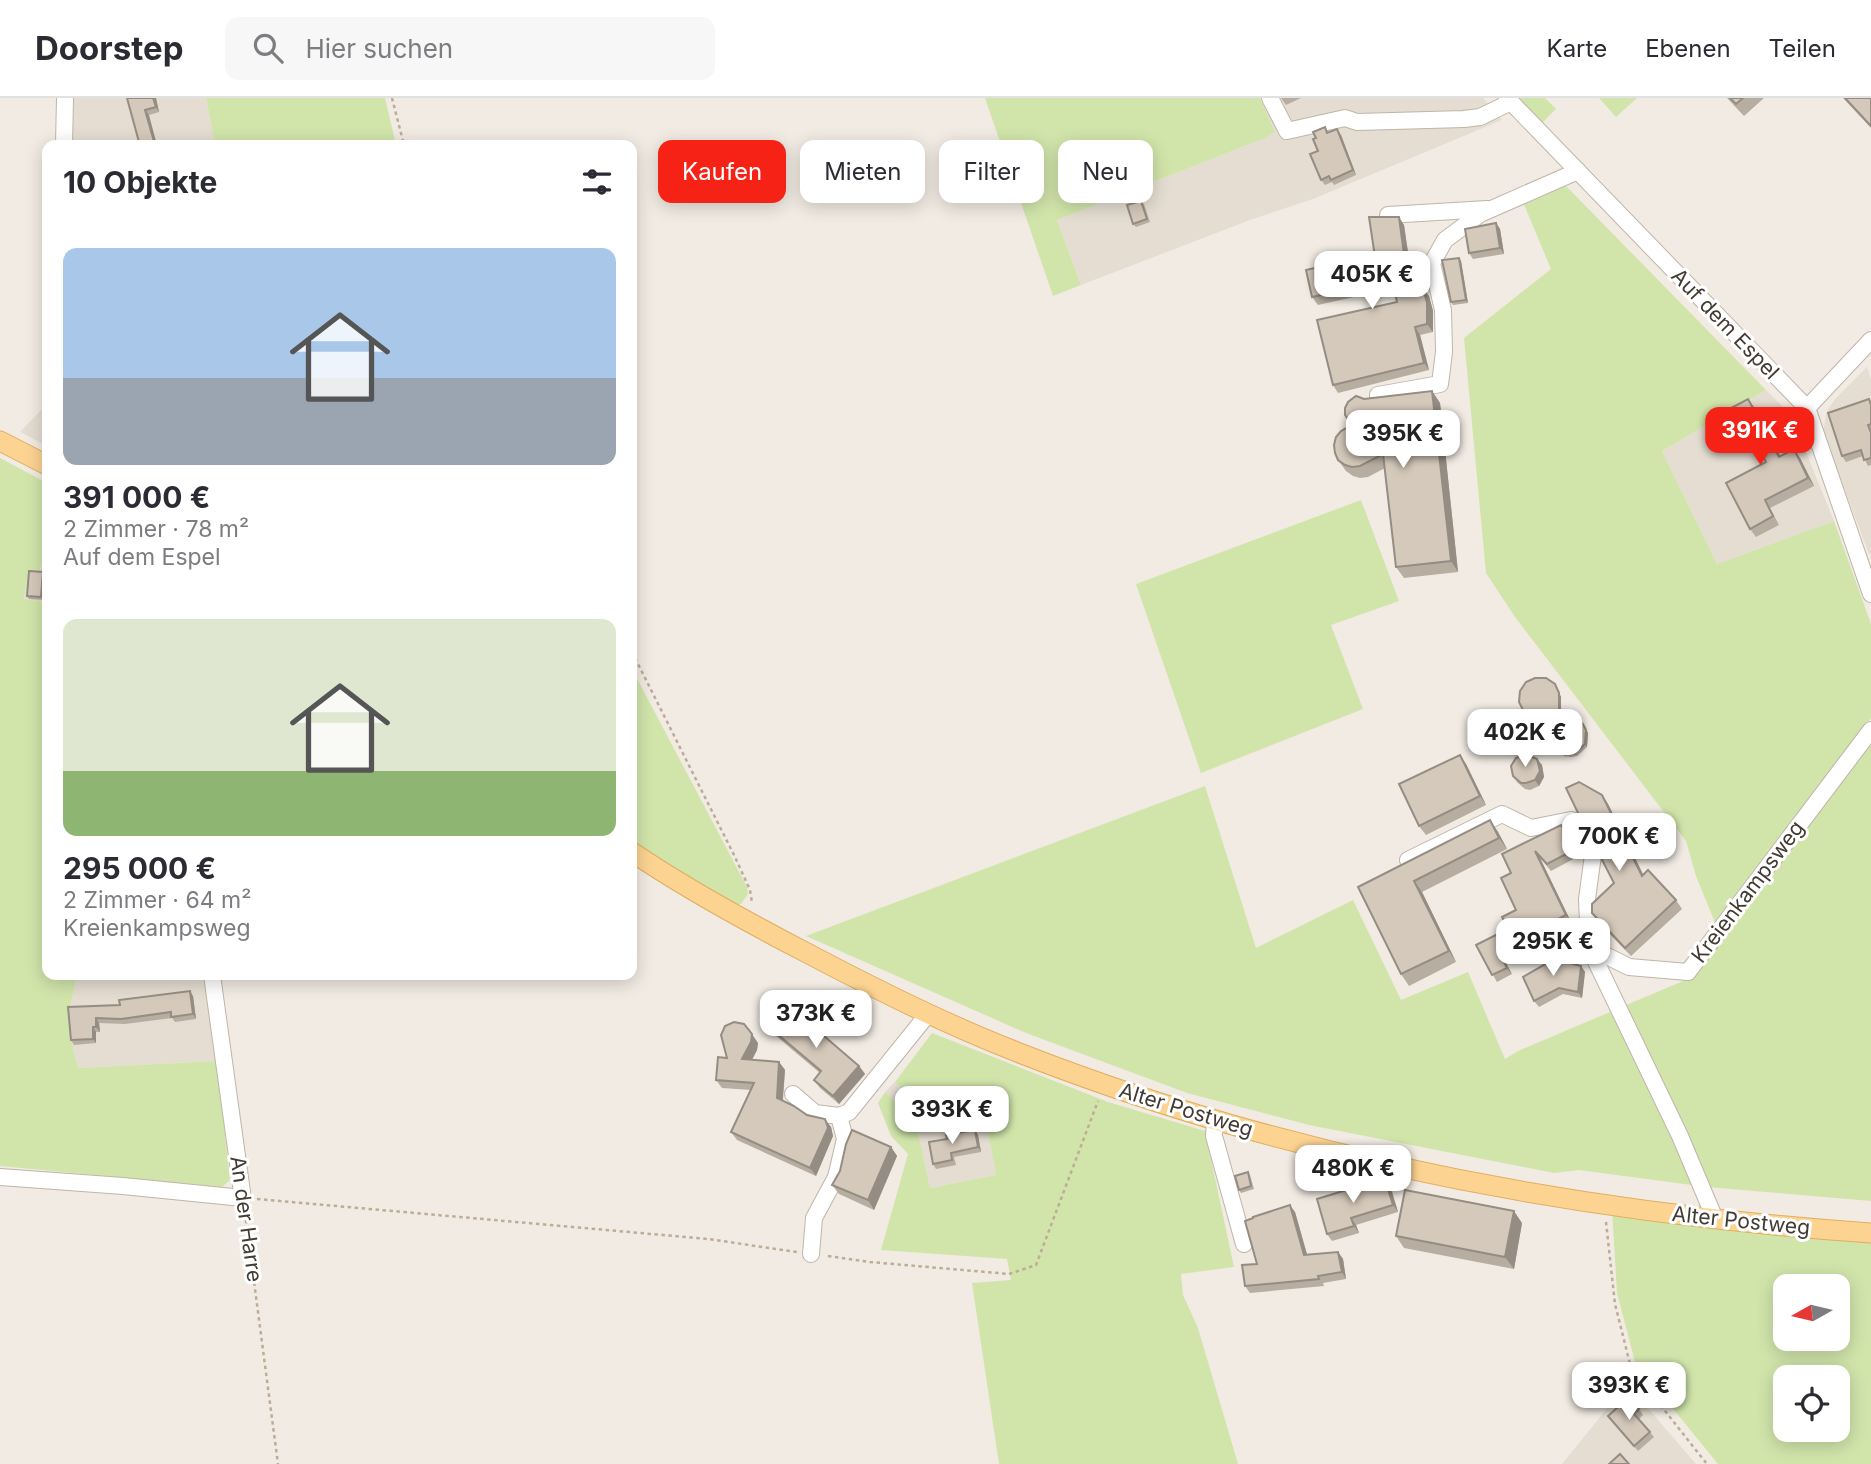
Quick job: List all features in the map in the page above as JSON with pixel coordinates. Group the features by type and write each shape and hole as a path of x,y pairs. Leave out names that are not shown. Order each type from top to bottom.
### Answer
{"main road":[{"path":"0,441 42,463"},
{"name":"Alter Postweg","path":"637,855 752,924 890,997 1015,1052 1104,1085 1215,1120 1338,1153 1500,1188 1715,1219 1871,1233"}],"street":[{"path":"64,140 65,98"},
{"path":"1270,98 1287,131 1345,118 1357,122 1464,120 1480,117 1509,100"},
{"name":"Auf dem Espel","path":"1509,100 1807,408 1871,594"},
{"path":"1378,395 1440,384 1444,352 1443,310 1432,263 1444,240 1480,215 1578,171"},
{"path":"1388,215 1493,209"},
{"path":"1807,408 1871,340"},
{"name":"Kreienkampsweg","path":"1590,947 1629,967 1688,972 1871,730"},
{"path":"1408,860 1502,814 1531,828 1571,820 1593,855 1587,899 1590,947 1680,1136 1715,1219"},
{"name":"An der Harre","path":"213,980 243,1195"},
{"path":"793,1094 815,1113 839,1116 849,1112 928,1014"},
{"path":"811,1254 814,1218 836,1177 845,1139 839,1116"},
{"path":"1215,1120 1214,1136 1244,1244"},
{"path":"0,1177 243,1195"}],"path":[{"path":"393,98 403,140"},
{"path":"637,662 750,890 752,924"},
{"path":"243,1195 708,1239 870,1262 1009,1274 1036,1265 1104,1085"},
{"name":"An der Harre","path":"243,1195 278,1464"},
{"path":"1604,1205 1615,1304 1631,1368 1707,1464"}],"shaded area":[{"path":"71,98 206,98 214,140 70,140"},
{"path":"1260,98 1483,98 1502,120 1313,199 1250,220 1081,285 1057,220 1100,203 1153,203 1153,182 1275,132"},
{"path":"1867,367 1871,379 1869,554 1823,432 1827,411 1835,399"},
{"path":"1766,390 1791,415 1834,521 1717,564 1662,451"},
{"path":"42,409 42,443 20,432"},
{"path":"42,562 42,602 24,600 28,570 40,570"},
{"path":"76,980 207,980 217,1061 78,1068 73,1048 70,1008"},
{"path":"895,1082 934,1116 947,1114 986,1121 996,1175 930,1188 915,1118 885,1092"},
{"path":"1627,1384 1696,1464 1562,1464"}],"green space":[{"path":"206,98 385,98 395,140 214,140"},
{"path":"985,98 1260,98 1275,132 1153,182 1153,140 1058,140 1058,203 1100,203 1057,220 1081,285 1053,296 1021,203 1044,203 1044,140 999,140"},
{"path":"1516,98 1545,98 1556,109 1541,124"},
{"path":"1599,98 1637,98 1616,117"},
{"path":"1565,185 1766,390 1662,451 1717,564 1834,521 1871,624 1871,718 1716,925 1696,876 1686,841 1515,617 1486,573 1464,338 1551,269 1523,202"},
{"path":"0,458 42,480 42,562 40,570 28,571 24,599 42,601 42,980 76,980 70,1008 73,1048 78,1068 217,1061 230,1180 222,1187 0,1166"},
{"path":"1361,500 1399,601 1331,625 1363,709 1201,773 1136,584"},
{"path":"637,678 747,887 748,894 741,904 729,904 637,843"},
{"path":"1871,740 1871,1201 1707,1187 1579,1170 1554,1173 1309,1125 1187,1093 1026,1033 806,936 1205,786 1256,948 1353,900 1401,1000 1468,972 1505,1059 1695,974"},
{"path":"932,1033 1108,1102 1205,1131 1234,1267 1181,1274 1183,1295 1198,1328 1238,1464 999,1464 972,1283 1011,1280 1007,1259 881,1250 908,1154 891,1136 878,1103 885,1092 915,1118 930,1188 996,1175 986,1121 950,1128 947,1114 934,1116 895,1082"},
{"path":"1612,1210 1871,1240 1871,1464 1718,1464 1635,1362 1617,1293"}],"building":[{"path":"127,98 153,98 156,107 145,110 154,140 138,140"},
{"path":"1730,98 1743,98 1736,104"},
{"path":"1845,98 1871,98 1871,126"},
{"path":"1325,127 1327,133 1337,129 1353,170 1331,180 1329,176 1321,180 1310,154 1318,151 1313,132"},
{"path":"1142,203 1147,219 1133,224 1127,205"},
{"path":"1369,217 1399,217 1409,292 1423,288 1427,303 1427,324 1415,327 1424,363 1333,385 1317,320 1397,302 1392,280 1312,297 1306,270 1375,257"},
{"path":"1496,223 1500,248 1469,253 1465,229"},
{"path":"1459,258 1466,300 1451,302 1442,260"},
{"path":"1432,391 1451,561 1396,567 1383,454 1360,466 1352,467 1338,460 1334,445 1341,431 1352,425 1345,415 1345,408 1356,396 1364,399"},
{"path":"1748,399 1779,457 1794,449 1808,478 1765,500 1773,516 1750,529 1726,483 1766,462 1746,424 1726,435 1716,416"},
{"path":"1869,399 1871,458 1864,460 1861,450 1842,456 1828,413"},
{"path":"29,571 42,572 41,597 27,596"},
{"path":"1535,678 1546,678 1555,684 1559,693 1559,717 1572,717 1583,724 1586,730 1585,744 1575,753 1562,753 1552,744 1551,725 1532,725 1533,717 1524,712 1519,702 1520,691 1526,682"},
{"path":"1525,754 1537,759 1540,771 1535,780 1521,783 1513,776 1511,766 1516,758"},
{"path":"1460,755 1480,796 1419,826 1399,784"},
{"path":"1579,782 1602,795 1642,876 1648,870 1676,900 1625,948 1592,913 1592,904 1614,883 1597,850 1596,841 1566,788"},
{"path":"1490,820 1499,838 1414,881 1449,951 1401,974 1358,887"},
{"path":"1561,825 1576,849 1547,864 1535,851 1566,915 1498,949 1507,968 1492,975 1476,945 1508,929 1502,917 1516,910 1501,878 1511,873 1502,854"},
{"path":"1554,959 1581,966 1578,992 1559,988 1534,1001 1523,977"},
{"path":"190,991 193,1014 171,1017 171,1012 121,1019 96,1018 93,1039 71,1040 68,1007 120,1005 119,1000"},
{"path":"789,1006 859,1066 833,1096 814,1080 821,1071 770,1028"},
{"path":"734,1022 744,1024 752,1034 742,1059 779,1062 777,1098 807,1115 825,1119 828,1128 810,1168 731,1132 754,1083 716,1080 718,1057 727,1058 721,1035 725,1026"},
{"path":"852,1130 891,1147 868,1200 832,1185 840,1171"},
{"path":"975,1130 978,1147 951,1153 952,1160 933,1164 929,1142 947,1139 946,1135"},
{"path":"1248,1172 1251,1186 1239,1190 1235,1176"},
{"path":"1379,1180 1382,1187 1387,1186 1393,1205 1351,1218 1354,1226 1327,1234 1317,1199"},
{"path":"1405,1190 1514,1211 1505,1257 1396,1236"},
{"path":"1290,1205 1304,1255 1338,1252 1342,1272 1318,1276 1319,1279 1245,1286 1242,1265 1257,1264 1245,1221"},
{"path":"1629,1397 1639,1409 1634,1414 1650,1432 1634,1446 1608,1416"},
{"path":"1620,1454 1629,1464 1609,1464"}]}
